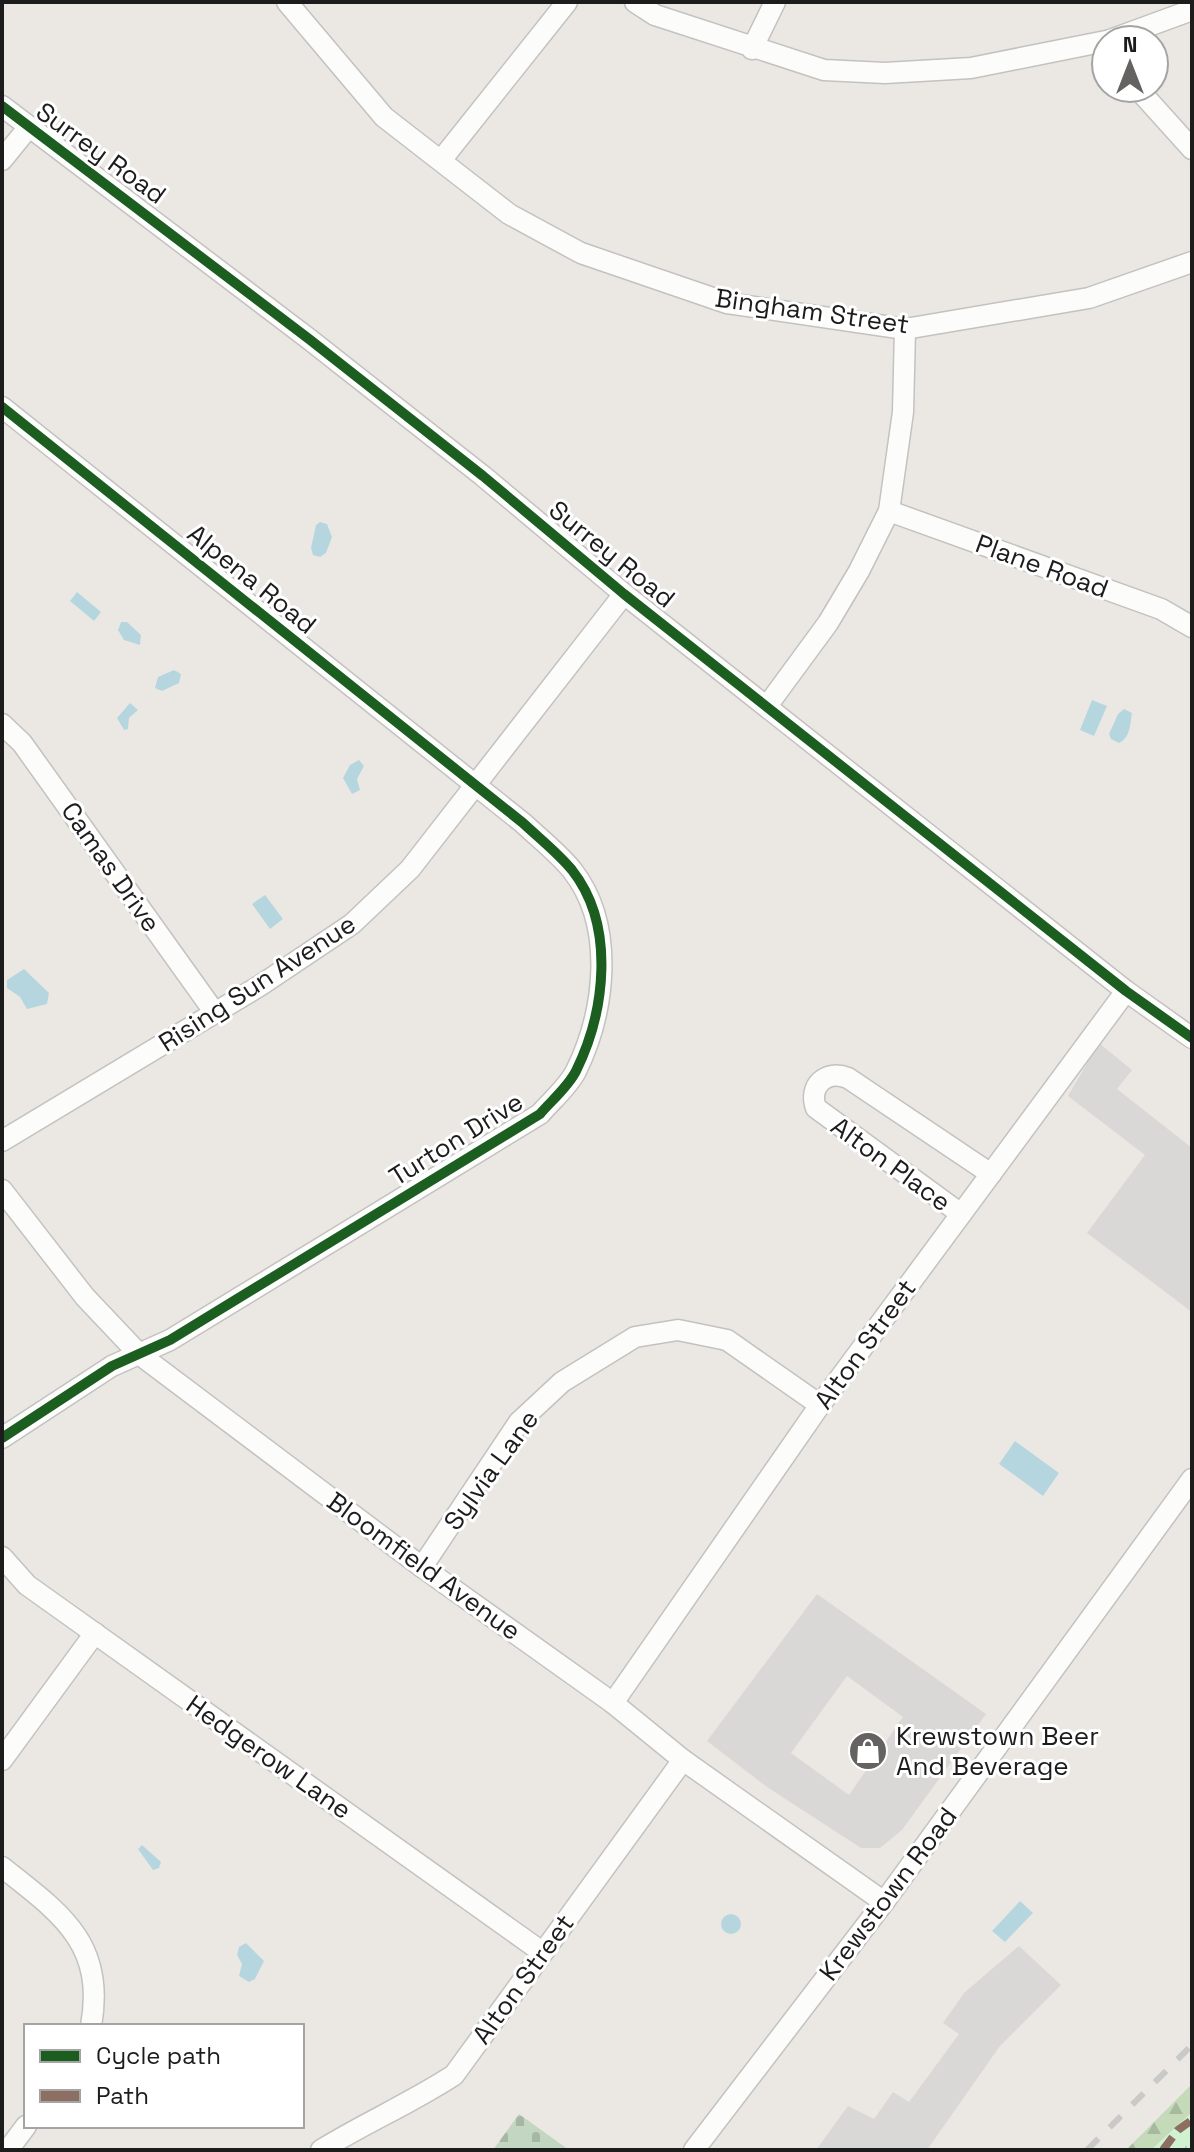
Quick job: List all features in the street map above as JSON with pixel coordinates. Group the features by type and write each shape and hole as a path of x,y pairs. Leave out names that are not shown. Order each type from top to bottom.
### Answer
{"street":[{"name":"Bingham Street","path":"287,2 384,117 509,214 581,253 727,303 905,329 1089,298 1192,262"},
{"path":"442,159 567,2"},
{"path":"635,2 655,15 824,70 885,73 971,68 1090,48"},
{"path":"752,49 775,2"},
{"path":"1157,24 1192,10"},
{"path":"1151,104 1192,149"},
{"name":"Surrey Road","path":"2,106 309,339 483,476 624,594 1126,991 1192,1038"},
{"path":"2,160 28,128"},
{"path":"767,706 828,623 889,511 903,412 905,329"},
{"name":"Alpena Road","path":"2,407 475,786"},
{"name":"Plane Road","path":"889,511 1161,609 1192,627"},
{"name":"Rising Sun Avenue","path":"2,1141 215,1013 352,924 410,869 624,594"},
{"name":"Camas Drive","path":"2,724 22,743 215,1013"},
{"name":"Turton Drive","path":"2,1438 112,1366 170,1340 540,1114 575,1074 600,997 600,950 594,916 573,871 523,823 475,786"},
{"name":"Alton Street","path":"613,1703 820,1405 1126,991"},
{"name":"Alton Place","path":"961,1214 821,1114 813,1099 822,1078 831,1075 848,1078 991,1174"},
{"name":"Bloomfield Avenue","path":"2,1190 85,1297 139,1354 422,1567 613,1703 683,1760 884,1902"},
{"name":"Sylvia Lane","path":"422,1567 519,1422 562,1382 635,1337 678,1330 727,1340 820,1405"},
{"name":"Krewstown Road","path":"694,2150 884,1902 1192,1479"},
{"name":"Hedgerow Lane","path":"2,1557 27,1585 542,1952"},
{"path":"2,1760 95,1633"},
{"name":"Alton Street","path":"321,2150 370,2121 417,2099 454,2075 683,1760"},
{"path":"2,1867 63,1915 83,1942 95,2003 91,2024"},
{"path":"8,2150 24,2128"}],"shaded area":[{"path":"1099,1043 1132,1070 1117,1089 1192,1148 1192,1312 1087,1233 1145,1155 1068,1096"},
{"path":"817,1594 986,1714 902,1830 880,1848 861,1848 767,1787 707,1741","holes":["847,1676 903,1717 849,1795 791,1753"]},
{"path":"1019,1946 1061,1985 1000,2046 927,2150 816,2150 848,2106 874,2119 893,2092 909,2102 959,2034 943,2023 964,1993"}],"green space":[{"path":"1192,2084 1192,2150 1126,2150"},
{"path":"1192,2112 1192,2150 1151,2150"},
{"path":"519,2114 569,2150 493,2150"}],"water":[{"path":"320,522 327,524 332,537 326,553 320,557 313,555 311,548 316,525"},
{"path":"77,592 101,612 94,621 70,601"},
{"path":"121,622 127,622 141,635 140,645 124,640 118,630"},
{"path":"174,670 181,674 179,683 162,691 155,688 158,677"},
{"path":"1092,700 1107,706 1094,736 1080,730"},
{"path":"130,703 138,710 129,718 128,729 124,730 117,718"},
{"path":"1124,709 1132,713 1128,734 1119,743 1109,734 1118,714"},
{"path":"359,760 364,766 357,779 360,790 352,794 343,778 350,765"},
{"path":"265,895 283,919 270,929 252,904"},
{"path":"24,969 49,993 47,1004 27,1009 20,997 7,988 7,980"},
{"path":"1015,1441 1059,1473 1043,1496 999,1464"},
{"path":"142,1845 161,1862 159,1868 153,1870 138,1849"},
{"path":"1020,1901 1033,1913 1005,1942 992,1931"},
{"path":"731,1914 738,1917 741,1924 738,1931 731,1934 724,1931 721,1924 724,1917"},
{"path":"246,1943 264,1961 255,1979 249,1982 239,1976 242,1964 237,1955 239,1947"}],"railway":[{"path":"1087,2150 1192,2045"}],"marked path":[{"path":"1163,2150 1178,2130 1192,2120"}],"cycle path":[{"path":"2,106 309,339 483,476 624,594 1126,991 1192,1038"},
{"path":"2,407 523,823 555,852 572,870 586,892 595,917 601,969 594,1023 586,1048 573,1077 540,1114 170,1340 112,1366 2,1438"}],"place":[{"name":"Krewstown Beer And Beverage","path":"868,1751"}]}
